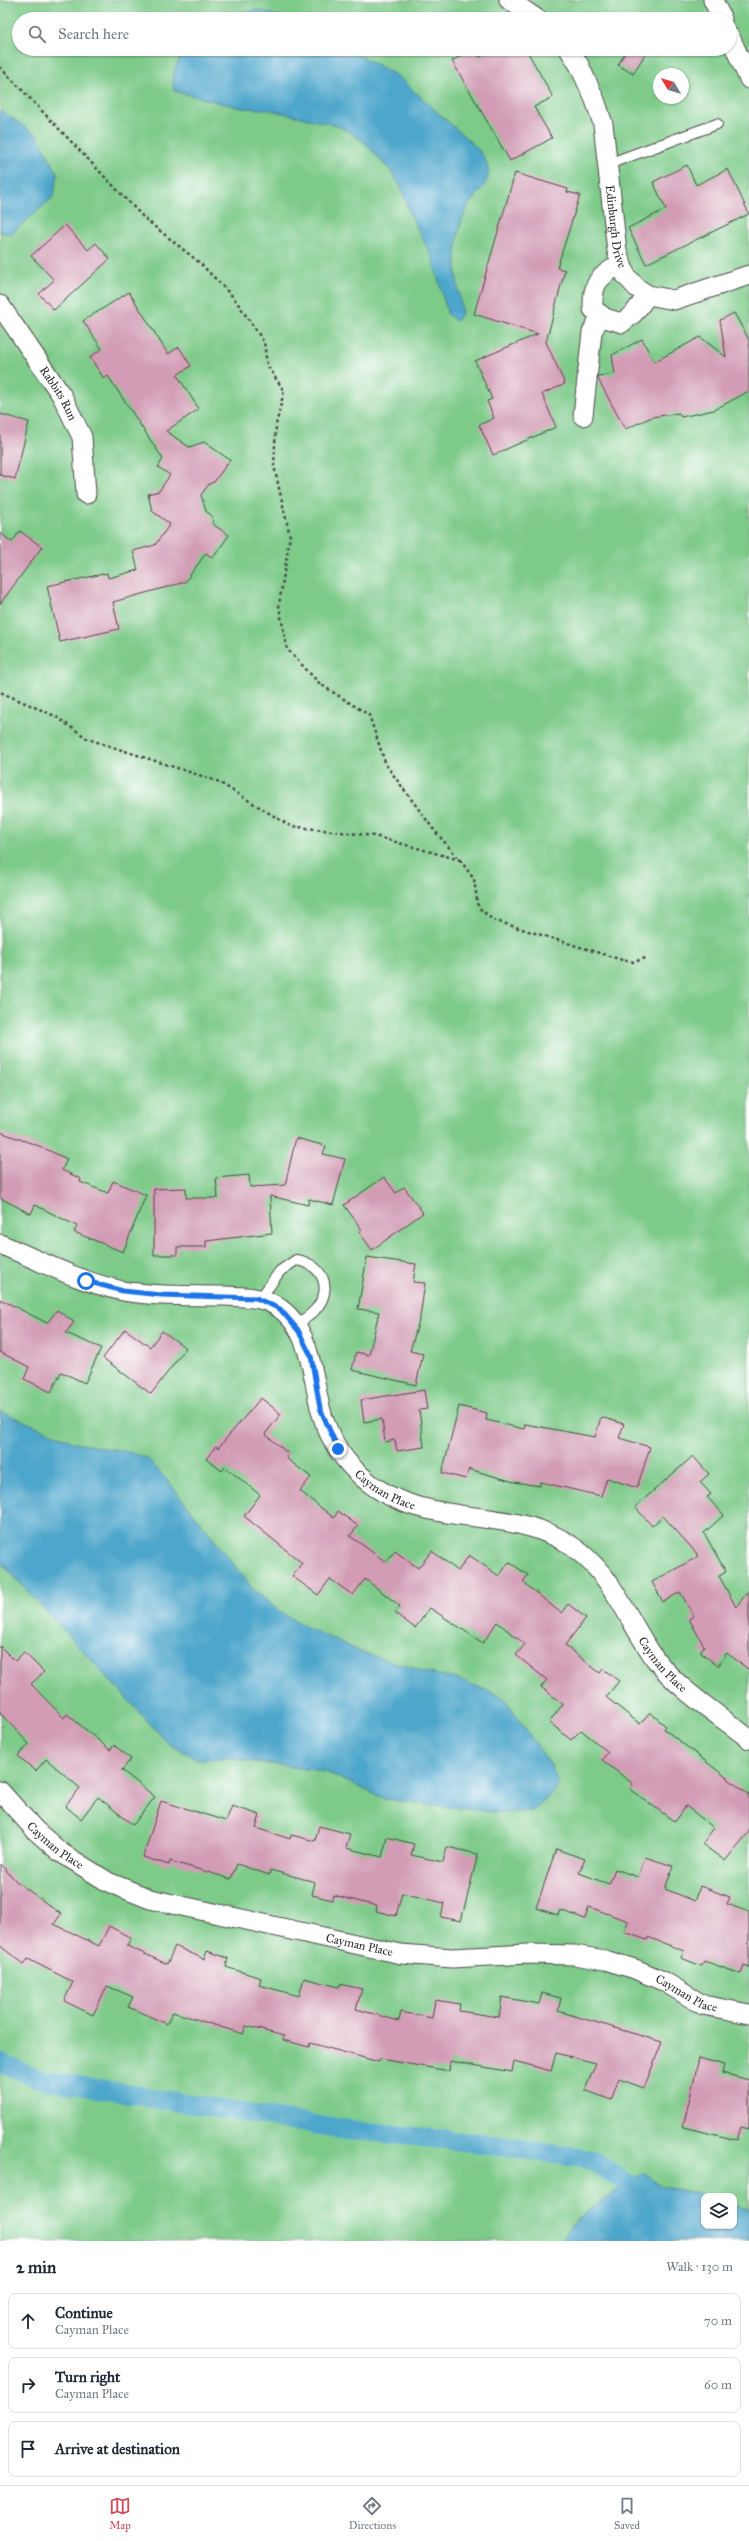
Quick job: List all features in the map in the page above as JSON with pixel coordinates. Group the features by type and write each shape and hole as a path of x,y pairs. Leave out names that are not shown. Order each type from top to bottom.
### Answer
{"street":[{"path":"509,0 527,12"},
{"path":"713,0 719,12"},
{"path":"737,53 749,79"},
{"name":"Edinburgh Drive","path":"573,56 595,100 603,124 620,264 626,276 637,288 648,295 674,300 749,275"},
{"path":"620,264 605,274 592,289 593,309 605,318 622,323 634,313 648,295"},
{"name":"Rabbits Run","path":"0,305 62,396 82,438 86,494"},
{"path":"583,416 592,332 601,315"},
{"name":"Cayman Place","path":"0,1244 86,1281 123,1291 161,1295 260,1299 280,1309 295,1326 311,1356 320,1408 328,1429 338,1449 357,1472 380,1492 408,1505 538,1530 565,1542 597,1568 616,1591 643,1640 658,1662 676,1681 749,1739"},
{"name":"Cayman Place","path":"0,1791 36,1830 60,1852 108,1882 150,1899 401,1954 452,1958 536,1954 574,1955 605,1960 635,1969 663,1982 703,2005 749,2014"}],"lane":[{"path":"608,164 717,124"},
{"path":"260,1299 280,1271 296,1260 309,1262 320,1272 326,1285 323,1299 315,1311 295,1326"}],"path":[{"path":"0,67 144,218 200,263 234,298 264,342 267,365 284,391 276,425 274,466 290,536 279,605 287,648 320,684 369,715 386,765 434,830 474,879 478,907 493,920 622,960 634,962 648,957"},
{"path":"0,692 55,716 88,739 217,781 290,826 374,836 460,860"}],"green space":[{"path":"0,0 749,0 749,2241 0,2241"}],"water":[{"path":"257,10 265,12 242,12"},
{"path":"181,56 361,56 396,75 476,147 487,165 488,177 467,208 458,234 456,247 456,273 462,313 456,321 448,315 432,257 410,214 401,187 390,170 364,142 350,132 335,125 266,109 242,108 174,91 173,79"},
{"path":"0,110 37,135 58,174 53,197 11,234 0,232"},
{"path":"0,1411 76,1443 129,1452 147,1458 168,1481 253,1589 279,1611 306,1627 361,1652 422,1671 461,1680 503,1697 550,1764 559,1784 555,1791 533,1811 501,1813 385,1799 326,1772 230,1758 198,1759 169,1744 0,1561"},
{"path":"643,2172 661,2186 701,2195 701,2229 737,2229 737,2205 749,2209 749,2241 559,2241 576,2220"}],"building":[{"path":"461,56 530,56 553,97 534,107 552,138 510,161 452,61"},
{"path":"623,56 644,56 633,74 618,65"},
{"path":"687,165 696,185 728,169 749,214 646,264 628,228 666,209 653,182"},
{"path":"515,173 568,189 567,192 580,195 557,268 565,270 546,342 565,384 542,394 556,427 493,455 479,425 494,418 487,401 492,399 475,361 538,334 474,314"},
{"path":"65,225 88,250 96,243 110,259 54,310 39,294 54,280 31,256"},
{"path":"129,292 168,354 179,347 191,366 177,375 199,409 166,431 189,447 204,442 230,460 214,482 209,484 201,495 206,511 211,515 214,525 229,535 213,558 206,553 185,582 113,602 119,629 60,642 47,586 107,573 108,578 138,570 133,551 155,545 170,524 152,511 148,494 159,491 170,475 158,467 163,459 108,376 104,379 90,357 102,349 83,321"},
{"path":"734,313 749,340 749,391 714,410 681,417 679,413 652,417 625,429 598,379 598,376 615,374 612,355 642,339 654,362 700,337 726,357 720,320"},
{"path":"0,414 29,422 15,479 0,475"},
{"path":"20,531 42,547 0,604 0,533 12,542"},
{"path":"0,1132 39,1146 67,1159 62,1170 81,1179 80,1182 108,1193 113,1181 146,1195 123,1252 74,1232 77,1226 35,1205 31,1214 0,1198"},
{"path":"296,1138 326,1146 323,1154 345,1159 333,1205 309,1199 308,1205 270,1196 272,1233 206,1241 206,1247 177,1247 177,1255 154,1255 154,1189 186,1188 186,1198 218,1198 216,1178 249,1175 250,1187 285,1185"},
{"path":"384,1177 396,1193 404,1187 423,1213 372,1250 359,1232 362,1230 344,1205"},
{"path":"367,1257 416,1264 413,1282 425,1283 420,1317 410,1351 423,1354 416,1385 352,1370 356,1352 369,1355 379,1312 358,1309"},
{"path":"0,1299 47,1323 57,1310 74,1322 66,1333 101,1348 85,1383 61,1372 51,1392 24,1379 29,1367 0,1352"},
{"path":"125,1329 150,1347 162,1331 186,1348 151,1394 103,1358"},
{"path":"424,1390 427,1409 419,1410 424,1447 397,1451 395,1440 385,1442 382,1419 364,1422 361,1400"},
{"path":"261,1398 281,1414 265,1434 289,1454 286,1458 311,1477 300,1491 334,1518 338,1511 358,1526 350,1536 386,1562 395,1551 418,1568 432,1551 458,1571 469,1555 499,1576 509,1562 528,1575 523,1582 561,1613 568,1604 586,1618 565,1645 600,1673 603,1669 619,1681 606,1697 640,1724 650,1713 666,1726 664,1729 749,1795 749,1832 725,1861 702,1844 714,1828 686,1806 675,1822 630,1789 633,1784 602,1760 608,1752 581,1730 571,1740 549,1722 563,1704 541,1687 547,1680 516,1655 525,1644 497,1622 483,1643 430,1608 415,1628 395,1613 400,1606 365,1579 353,1595 330,1579 318,1595 292,1576 302,1563 244,1516 260,1495 225,1467 222,1471 206,1459 216,1446 218,1448"},
{"path":"459,1406 487,1413 486,1420 524,1429 525,1424 595,1437 601,1417 624,1424 619,1438 650,1447 637,1488 607,1478 601,1496 540,1482 540,1486 514,1482 469,1469 466,1479 442,1473"},
{"path":"693,1456 709,1474 700,1482 711,1494 707,1497 724,1515 704,1533 726,1572 719,1576 736,1607 749,1590 749,1670 727,1653 718,1666 700,1652 704,1646 689,1619 694,1616 680,1592 663,1602 652,1582 699,1556 663,1516 652,1526 635,1507"},
{"path":"0,1646 15,1661 24,1652 44,1672 31,1684 64,1718 67,1714 110,1750 114,1745 131,1759 122,1770 155,1797 133,1825 98,1797 81,1819 65,1806 80,1788 46,1759 36,1771 18,1756 29,1744 0,1713"},
{"path":"161,1801 226,1821 232,1806 260,1815 256,1828 290,1839 291,1835 315,1841 319,1826 350,1834 346,1848 382,1857 387,1837 414,1844 411,1855 443,1862 447,1847 478,1854 461,1921 441,1917 444,1903 402,1893 396,1916 376,1911 377,1906 333,1895 332,1900 312,1895 315,1882 270,1870 269,1875 237,1864 231,1879 170,1861 169,1865 143,1857"},
{"path":"556,1849 585,1859 579,1873 609,1884 615,1869 638,1877 645,1857 673,1866 665,1889 695,1901 700,1886 730,1897 727,1904 749,1912 749,1967 744,1965 741,1974 704,1961 702,1966 681,1958 684,1951 648,1937 647,1940 624,1932 628,1921 589,1907 585,1919 560,1910 558,1915 536,1908"},
{"path":"0,1864 17,1882 61,1914 54,1924 99,1946 109,1926 131,1938 127,1946 167,1964 175,1946 204,1959 207,1951 228,1958 226,1967 261,1978 259,1985 299,1996 304,1978 339,1987 340,1984 362,1989 356,2009 399,2021 401,2012 432,2018 435,2000 460,2004 459,2011 499,2017 502,1997 539,2004 542,1993 561,1998 558,2011 662,2042 644,2088 619,2079 611,2100 585,2090 596,2063 556,2053 551,2071 514,2061 512,2072 450,2061 449,2071 380,2059 379,2062 310,2043 309,2047 283,2040 284,2036 246,2026 243,2034 173,2012 167,2024 128,2007 133,1997 107,1986 93,2015 64,2001 73,1982 28,1959 24,1964 0,1946"},
{"path":"699,2058 724,2065 722,2073 749,2080 749,2129 741,2127 737,2140 683,2127"}],"waterway":[{"path":"0,2062 39,2079 335,2128 504,2146 592,2160 648,2197"}],"route":[{"path":"86,1281 123,1291 161,1295 256,1298 268,1302 280,1309 298,1330 311,1356 320,1408 338,1449"}]}
